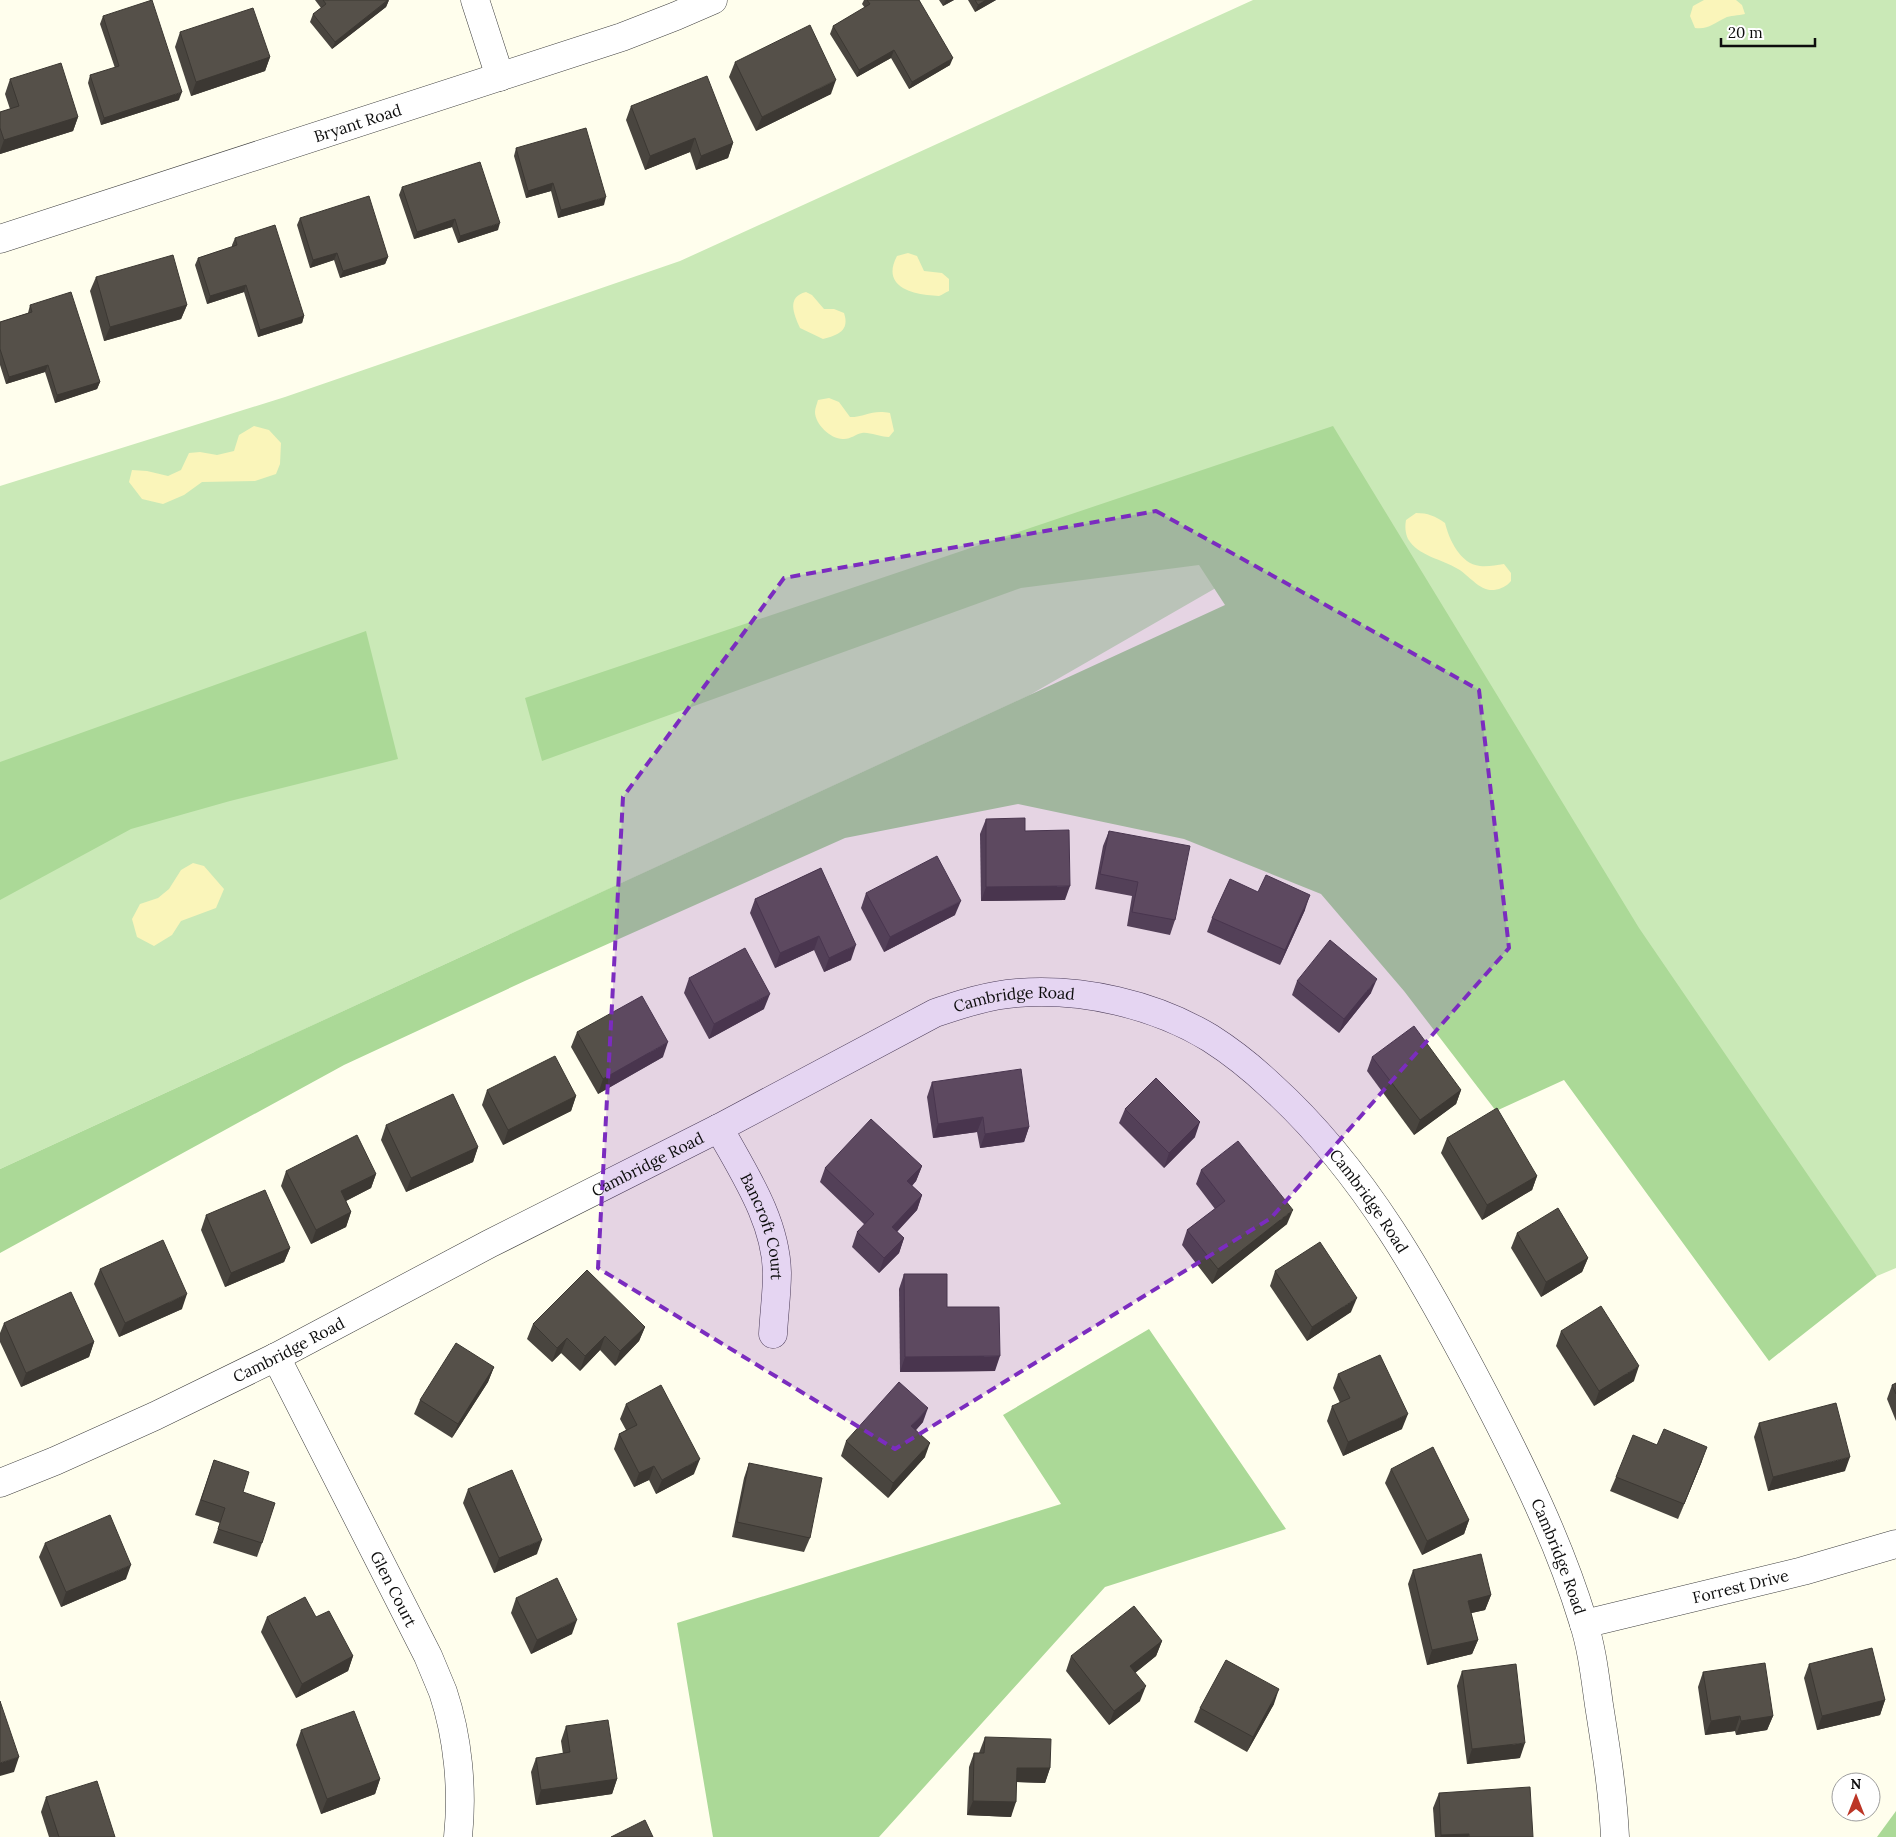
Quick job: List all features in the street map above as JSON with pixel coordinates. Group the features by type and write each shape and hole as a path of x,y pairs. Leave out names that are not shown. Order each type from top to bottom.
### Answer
{"street":[{"path":"475,0 500,77"},
{"name":"Bryant Road","path":"0,239 622,37 713,0"},
{"name":"Cambridge Road","path":"0,1483 131,1427 276,1356 489,1244 719,1128 935,1013 973,1000 1016,993 1053,992 1087,996 1151,1010 1207,1036 1241,1059 1292,1105 1322,1137 1402,1244 1439,1306 1527,1479 1550,1533 1584,1624 1608,1761 1616,1837"},
{"name":"Bancroft Court","path":"719,1128 759,1203 771,1237 777,1272 773,1334"},
{"name":"Glen Court","path":"276,1356 419,1638 443,1692 456,1750 460,1816 458,1837"},
{"name":"Forrest Drive","path":"1584,1624 1803,1571 1896,1544"}],"highlighted area":[{"path":"1156,511 1479,690 1509,948 1271,1218 895,1449 598,1268 623,797 784,578"}],"green space":[{"path":"1253,0 1896,0 1896,1268 1877,1276 1853,1242 1268,558 1028,696 0,1169 0,486 285,397 680,261"},
{"path":"1333,426 1639,928 1877,1276 1769,1361 1564,1080 1496,1111 1404,991 1321,894 1184,839 1018,804 845,838 527,980 344,1065 0,1253 0,1169 1225,605 1199,565 1021,588 542,761 525,698"},
{"path":"366,631 398,759 230,801 131,829 0,900 0,762"},
{"path":"1149,1329 1286,1529 1105,1587 879,1837 713,1837 677,1623 1061,1504 1003,1415"},
{"path":"1896,1811 1896,1837 1877,1837"}],"sand":[{"path":"1704,0 1736,0 1742,5 1745,14 1727,17 1707,27 1695,28 1690,16 1693,6"},
{"path":"908,253 917,256 924,271 942,273 949,279 949,291 939,296 919,294 898,284 894,279 893,265 897,256"},
{"path":"806,292 812,295 824,309 834,309 844,313 844,328 838,334 823,339 800,328 793,307 796,298"},
{"path":"829,398 839,402 850,417 878,412 890,413 894,431 889,437 865,433 847,439 834,437 821,426 815,412 818,400"},
{"path":"254,426 269,430 281,443 280,464 276,474 255,481 202,482 184,495 163,504 142,499 129,482 132,470 168,476 181,470 189,453 200,452 217,455 234,451 239,435"},
{"path":"1416,513 1431,515 1445,523 1456,550 1467,561 1480,566 1504,564 1511,573 1511,581 1506,586 1497,590 1489,590 1458,569 1431,557 1412,545 1406,534 1406,520"},
{"path":"193,863 204,866 224,889 216,908 181,921 172,935 154,946 137,937 132,919 140,904 158,898 169,889 181,870"}],"building":[{"path":"152,0 182,92 104,118 90,75 119,66 103,16"},
{"path":"323,0 388,0 335,42 313,14 326,4"},
{"path":"867,0 919,0 953,58 912,82 894,50 859,70 833,26 870,4"},
{"path":"975,0 986,0 978,5"},
{"path":"253,8 270,57 196,82 180,32"},
{"path":"810,25 836,80 762,117 735,62"},
{"path":"61,63 78,117 4,140 0,128 0,112 19,106 10,79"},
{"path":"707,76 733,143 701,156 695,138 650,156 631,106"},
{"path":"586,128 606,197 561,210 553,183 528,191 516,148"},
{"path":"480,162 500,223 460,236 455,219 417,232 402,187"},
{"path":"369,196 388,257 343,271 337,253 313,260 300,218"},
{"path":"275,225 304,316 260,330 246,285 210,296 198,258 237,245 235,238"},
{"path":"173,255 187,305 110,327 96,277"},
{"path":"71,292 100,382 57,395 48,365 9,377 0,349 0,322 32,312 30,305"},
{"path":"1025,818 1025,831 1069,830 1070,886 986,887 986,819"},
{"path":"1109,831 1190,846 1175,920 1132,912 1138,882 1100,874"},
{"path":"937,856 961,901 890,937 866,893"},
{"path":"821,868 856,945 829,958 819,936 780,953 755,899"},
{"path":"1266,875 1310,895 1285,950 1212,918 1230,879 1258,892"},
{"path":"1330,940 1377,979 1344,1019 1297,981"},
{"path":"745,948 770,994 714,1024 689,978"},
{"path":"642,996 668,1042 603,1079 577,1032"},
{"path":"1414,1026 1461,1090 1420,1120 1372,1057"},
{"path":"555,1056 576,1096 508,1130 487,1090"},
{"path":"1021,1069 1029,1127 985,1134 983,1117 938,1124 932,1082"},
{"path":"1156,1078 1200,1122 1169,1153 1125,1109"},
{"path":"453,1094 478,1147 411,1178 386,1125"},
{"path":"1497,1108 1537,1176 1487,1205 1447,1138"},
{"path":"871,1119 922,1166 907,1181 922,1195 892,1227 904,1238 884,1258 857,1232 874,1214 825,1168"},
{"path":"357,1135 376,1174 341,1191 351,1212 316,1230 286,1171"},
{"path":"1238,1141 1293,1210 1218,1269 1187,1230 1225,1201 1201,1170"},
{"path":"265,1190 290,1248 231,1273 206,1215"},
{"path":"1558,1208 1588,1258 1546,1282 1517,1233"},
{"path":"163,1240 187,1294 125,1323 100,1269"},
{"path":"1320,1242 1357,1298 1312,1327 1275,1271"},
{"path":"587,1270 645,1327 620,1351 605,1336 585,1356 567,1338 557,1348 533,1324"},
{"path":"904,1274 947,1274 947,1307 999,1307 1000,1356 905,1357"},
{"path":"71,1292 94,1342 26,1373 4,1323"},
{"path":"1601,1306 1639,1366 1599,1391 1561,1331"},
{"path":"456,1343 494,1367 458,1424 420,1400"},
{"path":"1380,1355 1408,1414 1348,1442 1332,1406 1350,1398 1338,1374"},
{"path":"899,1382 928,1408 911,1426 930,1443 893,1483 846,1441"},
{"path":"1896,1383 1896,1394 1892,1385"},
{"path":"661,1385 700,1459 662,1480 654,1466 639,1473 619,1434 637,1425 626,1404"},
{"path":"1836,1403 1850,1457 1773,1477 1759,1423"},
{"path":"1664,1429 1707,1447 1684,1504 1616,1477 1633,1435 1657,1445"},
{"path":"1433,1447 1469,1520 1427,1541 1391,1469"},
{"path":"214,1460 249,1472 243,1492 275,1503 262,1543 218,1529 225,1508 201,1500"},
{"path":"749,1463 822,1478 810,1538 737,1522"},
{"path":"512,1470 542,1540 499,1558 468,1489"},
{"path":"110,1515 131,1565 66,1592 45,1543"},
{"path":"1481,1554 1491,1595 1468,1601 1478,1640 1432,1650 1413,1570"},
{"path":"557,1578 577,1620 537,1640 516,1598"},
{"path":"305,1597 316,1617 329,1611 353,1656 302,1684 267,1617"},
{"path":"1134,1606 1162,1641 1130,1666 1146,1686 1114,1711 1071,1656"},
{"path":"1872,1648 1885,1700 1822,1716 1809,1664"},
{"path":"1226,1660 1279,1689 1253,1737 1200,1708"},
{"path":"1765,1663 1773,1716 1741,1721 1740,1716 1711,1721 1703,1672"},
{"path":"1516,1664 1525,1743 1472,1749 1462,1671"},
{"path":"0,1701 19,1757 0,1763"},
{"path":"354,1711 380,1779 327,1799 301,1730"},
{"path":"608,1720 617,1779 541,1790 536,1758 570,1752 566,1726"},
{"path":"985,1737 1051,1739 1050,1768 1017,1768 1016,1802 973,1801 974,1753 984,1753"},
{"path":"97,1781 115,1837 59,1837 46,1797"},
{"path":"1530,1787 1533,1837 1469,1837 1469,1834 1441,1835 1439,1793"},
{"path":"645,1820 653,1837 611,1837"}]}
